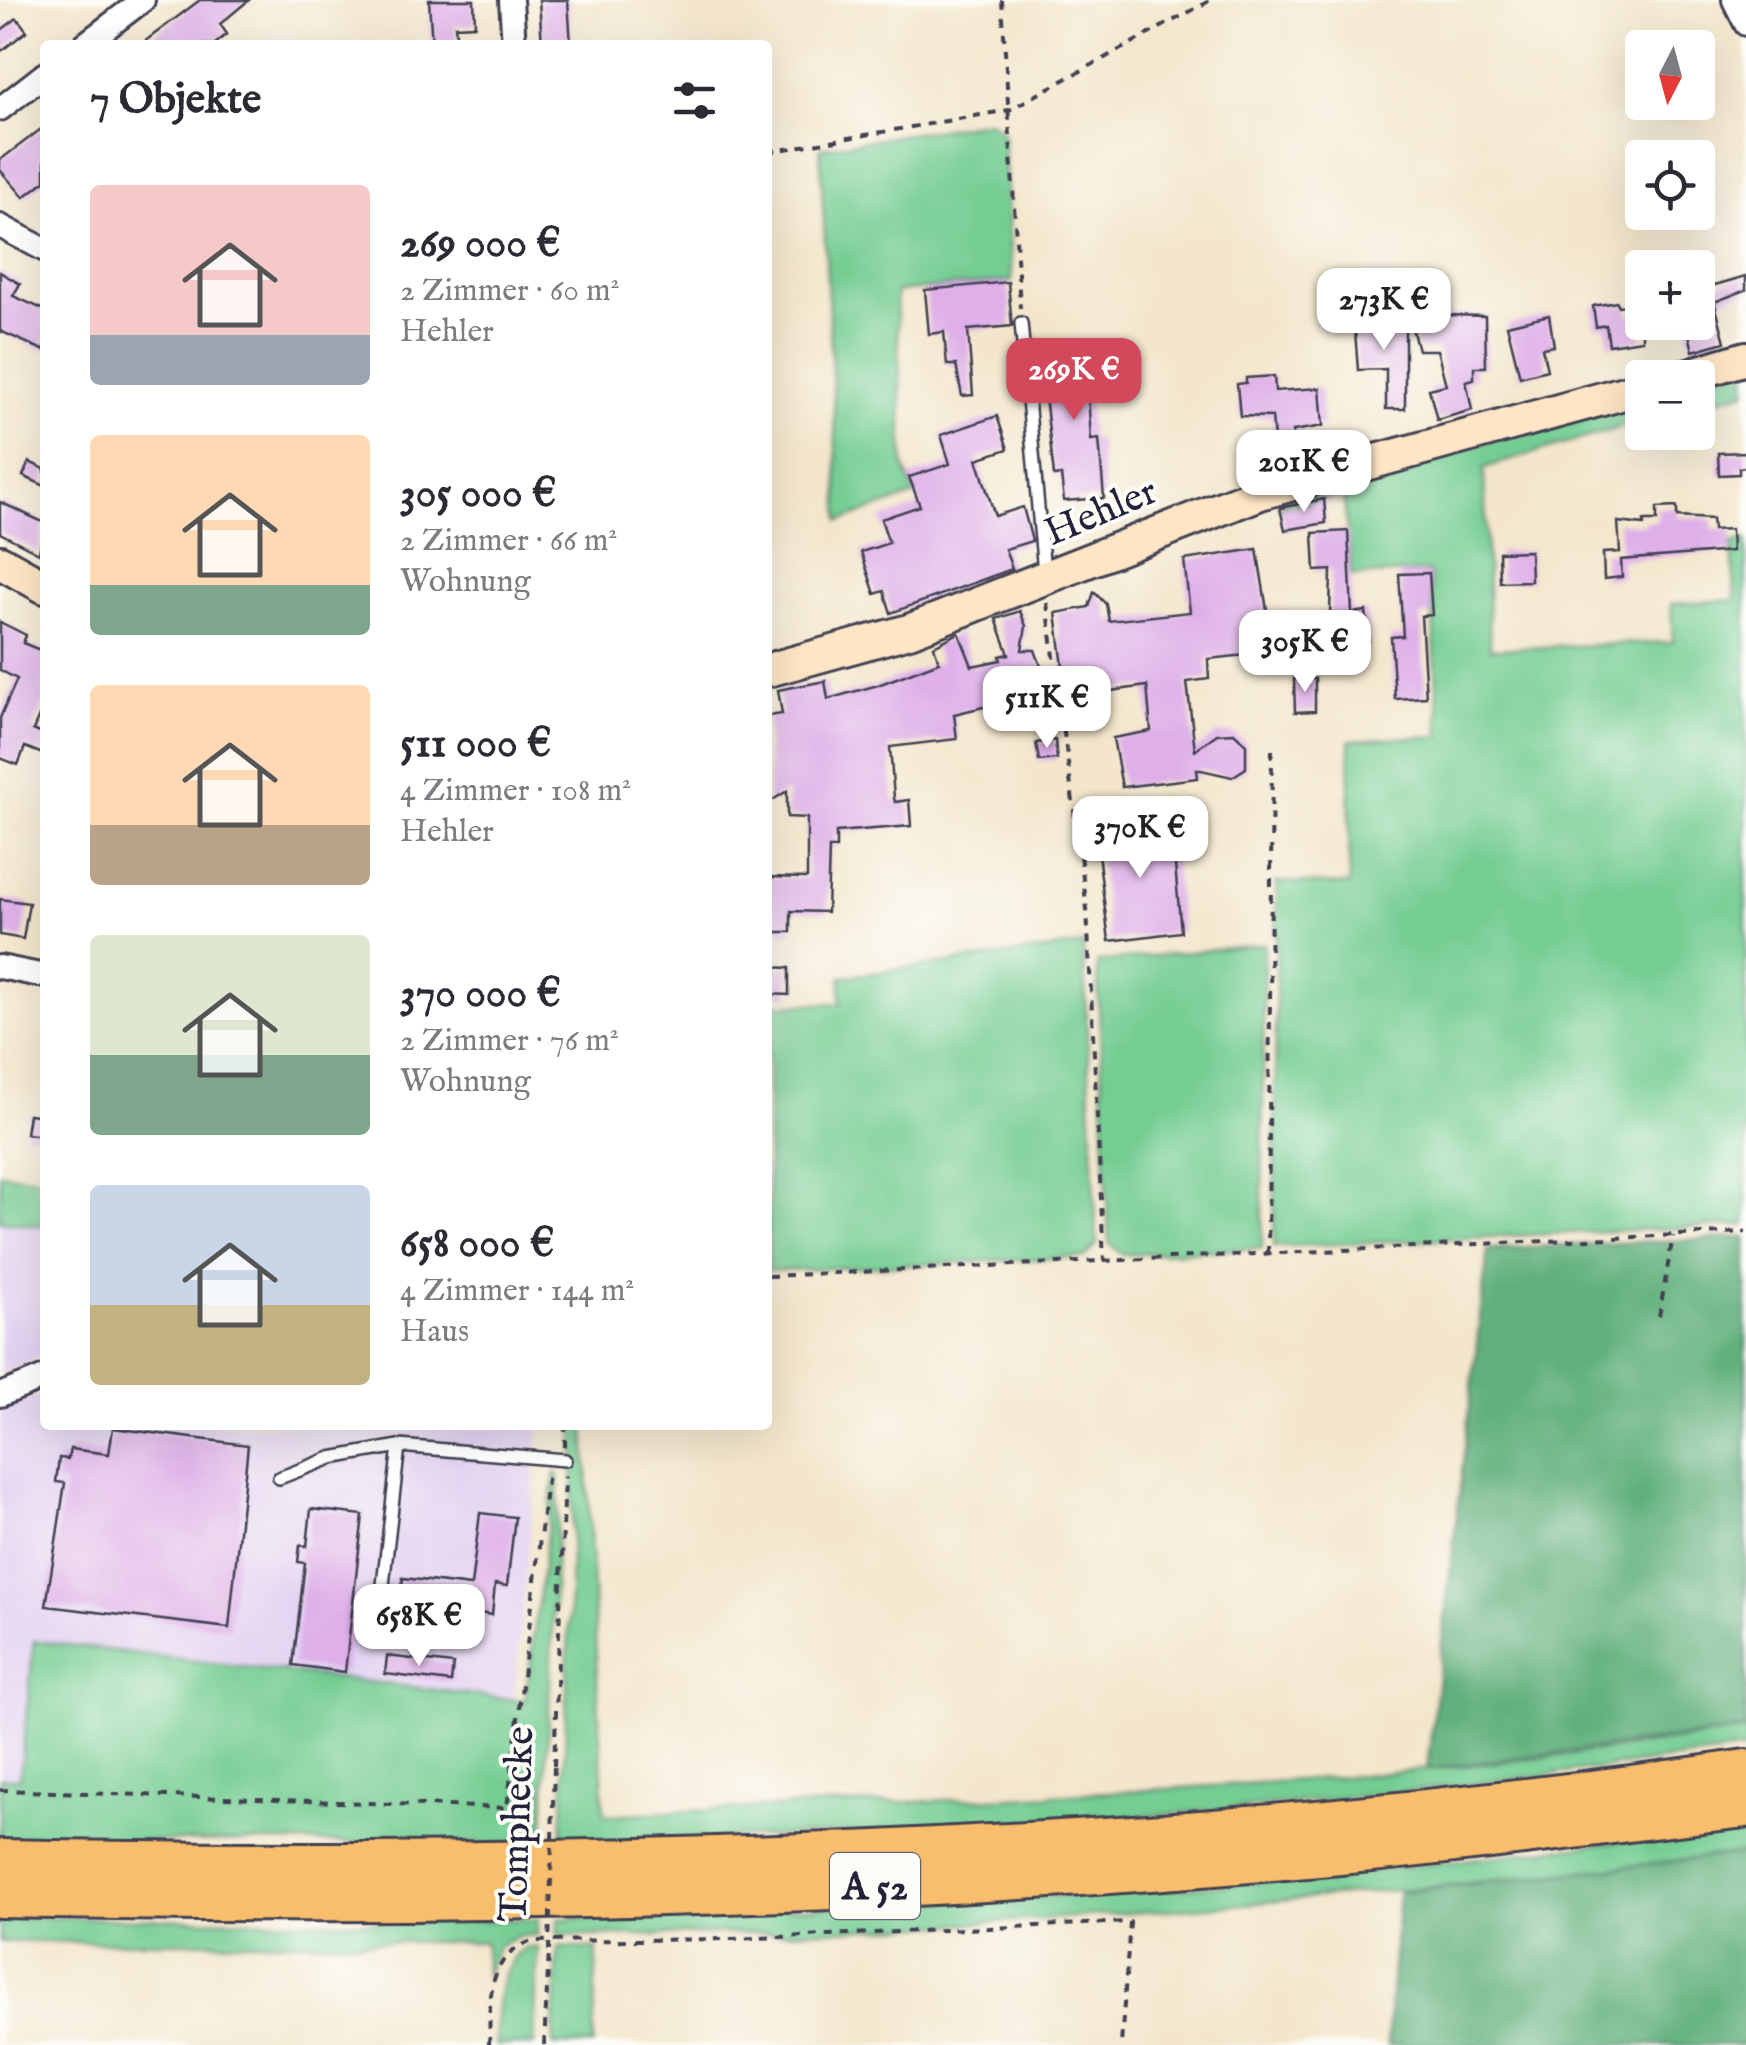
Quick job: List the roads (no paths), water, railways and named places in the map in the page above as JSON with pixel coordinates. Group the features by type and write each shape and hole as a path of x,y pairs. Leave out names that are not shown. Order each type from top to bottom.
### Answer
{"highway":[{"name":"A 52","path":"0,1861 469,1864 909,1849 1306,1820 1746,1772"},
{"name":"A 52","path":"0,1896 449,1901 918,1884 1371,1850 1746,1806"}],"main road":[{"path":"1715,367 1746,358"},
{"name":"Hehler","path":"772,669 909,631 1260,493 1625,393"},
{"path":"0,562 40,584"}],"street":[{"path":"90,40 142,0"},
{"path":"511,0 514,40"},
{"path":"1734,0 1746,24"},
{"path":"0,109 40,78"},
{"path":"0,226 40,247"},
{"path":"0,967 40,975"},
{"path":"0,1395 40,1379"}],"lane":[{"path":"1021,322 1025,396 1046,563 1042,581"},
{"path":"280,1478 331,1458 399,1446 561,1458"},
{"path":"399,1446 377,1637 431,1644"}]}
